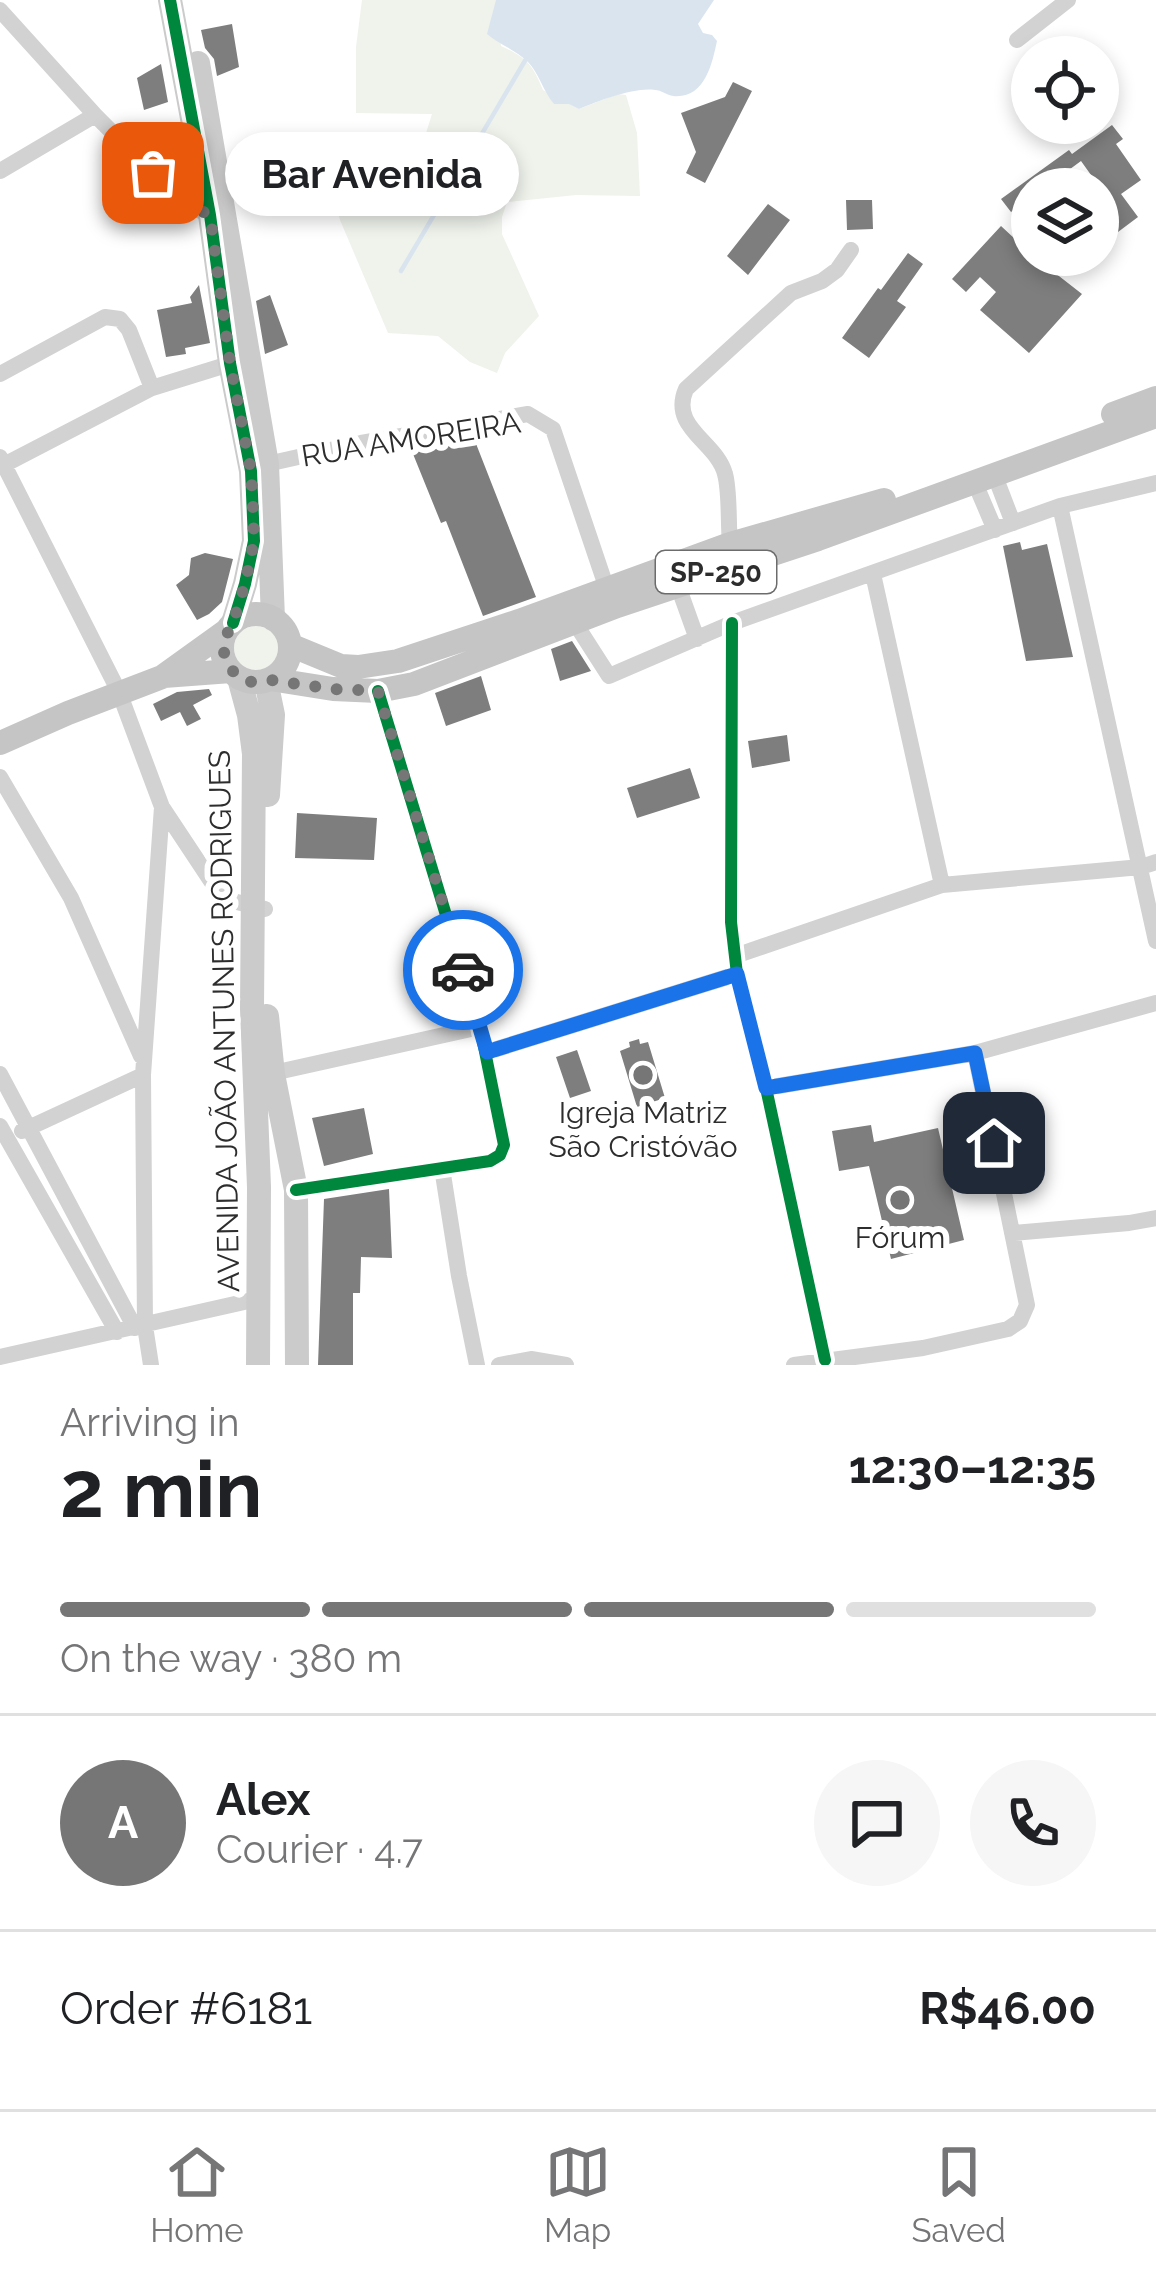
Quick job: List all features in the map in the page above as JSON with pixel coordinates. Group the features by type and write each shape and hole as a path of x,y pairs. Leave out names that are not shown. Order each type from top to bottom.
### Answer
{"main road":[{"name":"SP-250","path":"290,645 341,666 386,664 730,544 881,501 1156,398"},
{"name":"SP-250","path":"162,676 235,675 252,682 378,691 414,683 1156,416"},
{"name":"SP-250","path":"0,743 162,676 252,614 273,619"},
{"path":"268,680 286,665 290,645 273,619"},
{"path":"230,627 222,652 235,675"}],"street":[{"path":"170,0 218,217"},
{"path":"186,0 273,619"},
{"path":"1022,36 1068,0"},
{"path":"0,10 182,202 218,217"},
{"path":"0,171 95,115"},
{"path":"730,544 725,471 682,412 686,389 791,293 831,275 851,250"},
{"path":"0,374 105,317 119,319 129,330 152,388"},
{"path":"239,361 152,388 1,463 119,692 162,807 215,887 233,901 258,908"},
{"path":"230,627 245,584 267,464 239,361"},
{"name":"RUA AMOREIRA","path":"267,464 528,414 553,429 607,589"},
{"path":"985,479 1004,527"},
{"path":"575,622 609,676 732,623 1060,506 1156,483"},
{"path":"1060,506 1148,865 1156,941"},
{"path":"873,574 942,886"},
{"path":"678,586 697,639"},
{"path":"732,623 730,922 825,1360"},
{"name":"AVENIDA JOÃO ANTUNES RODRIGUES","path":"235,675 249,715 254,754 264,1075 258,1365"},
{"name":"AVENIDA JOÃO ANTUNES RODRIGUES","path":"258,908 274,715 268,680"},
{"path":"296,1190 490,1161 504,1145 487,1052 378,691"},
{"path":"0,777 71,898 144,1069"},
{"path":"132,1329 162,807"},
{"path":"487,1052 736,965 942,886 1148,865"},
{"path":"766,1088 975,1053 1156,1003"},
{"path":"264,1075 480,1027"},
{"path":"794,1365 922,1348 1008,1329 1020,1321 1028,1305 975,1053"},
{"path":"132,1329 2,1136 28,1128 144,1069"},
{"path":"0,1074 151,1365"},
{"name":"AVENIDA JOÃO ANTUNES RODRIGUES","path":"264,1075 296,1190 297,1365"},
{"path":"442,1168 477,1365"},
{"path":"1012,1233 1156,1218"},
{"path":"0,1358 257,1299"},
{"path":"499,1365 531,1359 561,1364"}],"shaded area":[{"path":"362,0 496,0 501,46 528,63 543,90 579,109 626,95 637,133 640,196 576,195 507,202 502,234 539,316 505,353 497,373 470,362 438,336 388,333 340,220 332,190 362,165 421,149 432,114 356,113"},
{"path":"496,0 714,0 698,24 717,41 713,60 700,86 684,95 637,91 579,109 554,104 528,62 487,34"},
{"path":"256,626 271,633 278,648 271,663 256,670 241,663 234,648 241,633"}],"building":[{"path":"232,24 239,67 217,76 201,30"},
{"path":"161,64 168,102 144,110 137,78"},
{"path":"733,82 752,91 705,183 686,173 696,152 681,113 725,97"},
{"path":"1086,144 1116,144 1141,180 1121,194 1138,217 1119,231 1119,168 1086,168 1081,161 1072,168 1044,168 1069,150 1072,154"},
{"path":"1011,192 1011,212 1001,199"},
{"path":"846,200 872,200 873,229 847,230"},
{"path":"768,204 790,220 748,275 727,256"},
{"path":"1001,226 1011,235 1011,276 1059,276 1082,294 1029,353 980,310 996,292 980,277 966,292 952,279"},
{"path":"908,253 923,264 897,301 906,307 869,358 842,338"},
{"path":"199,285 210,343 166,357 157,310 192,303 190,297"},
{"path":"270,295 288,345 265,354 256,301"},
{"path":"473,436 536,597 483,616 446,521 441,523 411,449"},
{"path":"1020,542 1022,550 1047,544 1073,657 1026,661 1003,546"},
{"path":"205,553 233,559 222,602 197,620 176,585 189,575 191,558"},
{"path":"572,641 591,671 560,681 551,649"},
{"path":"481,676 491,710 446,726 435,693"},
{"path":"209,689 212,695 193,705 201,719 187,726 180,712 161,721 153,704 177,692"},
{"path":"787,735 790,761 752,768 748,741"},
{"path":"690,768 700,798 637,818 627,788"},
{"path":"297,813 377,818 374,860 295,858"},
{"name":"Igreja Matriz São Cristóvão","path":"639,1039 640,1044 648,1042 665,1098 637,1107 620,1051"},
{"path":"577,1050 591,1091 570,1098 556,1057"},
{"path":"364,1108 373,1154 324,1166 312,1118"},
{"path":"871,1125 874,1142 938,1128 964,1240 891,1259 869,1166 839,1171 832,1131"},
{"path":"389,1189 392,1258 361,1257 360,1293 353,1293 353,1365 318,1365 324,1199"}],"waterway":[{"path":"401,271 526,59"}],"cycle path":[{"path":"170,0 251,471 254,541 233,623"},
{"path":"732,623 731,922 737,974 825,1360"},
{"path":"296,1190 490,1161 504,1145 480,1027 378,691"}],"way so far":[{"path":"153,173 182,202 210,215 230,363 251,471 254,541 233,623 223,641 225,662 239,678 252,682 378,691 463,970"}],"place":[{"name":"Bar Avenida","path":"153,173"},
{"name":"Igreja Matriz São Cristóvão","path":"643,1075"},
{"name":"Fórum","path":"900,1200"}],"route":[{"path":"463,970 487,1052 737,974 766,1088 975,1053 994,1143"}]}
